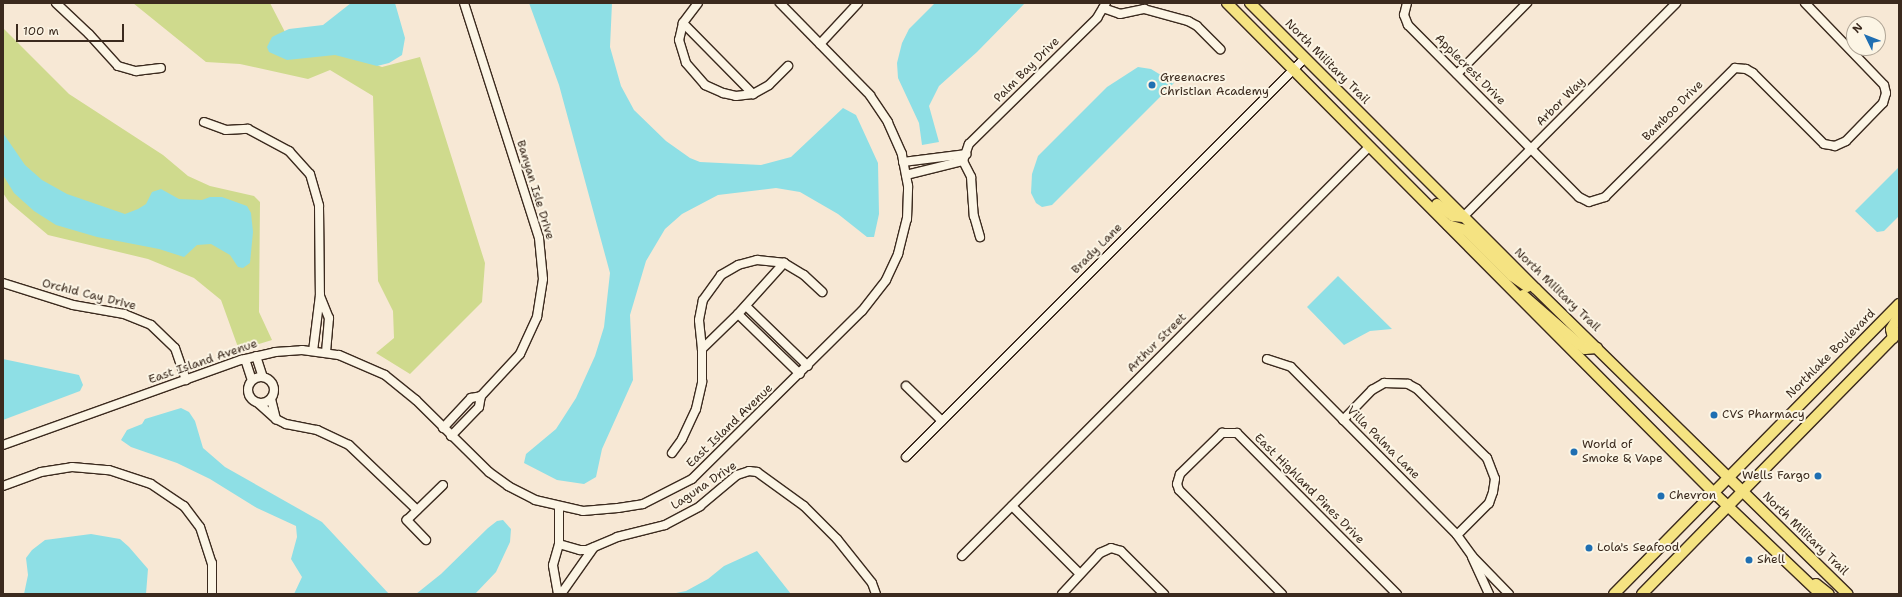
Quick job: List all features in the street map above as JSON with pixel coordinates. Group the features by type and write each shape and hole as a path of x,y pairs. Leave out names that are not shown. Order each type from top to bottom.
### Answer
{"main road":[{"path":"1227,3 1727,506 1820,594"},
{"name":"North Military Trail","path":"1250,3 1463,217 1847,594"},
{"path":"1390,166 1402,170 1446,213 1463,217"},
{"path":"1448,225 1466,230 1521,284 1536,289"},
{"path":"1511,288 1535,302 1585,349 1597,348"},
{"name":"Northlake Boulevard","path":"1614,594 1712,491 1728,477 1899,304"},
{"path":"1642,594 1896,335 1891,330 1899,315"},
{"path":"1797,572 1830,594"}],"street":[{"path":"56,3 89,34 118,66 136,71 161,68"},
{"name":"Banyan Isle Drive","path":"451,436 479,407 481,396 520,354 530,336 537,317 543,279 539,238 464,3"},
{"name":"East Island Avenue","path":"3,445 245,359 275,352 313,351 339,354 385,375 416,400 451,436 508,486 535,500 583,511 618,508 643,504 692,480 715,459 862,311 886,280 898,254 907,219 908,186 906,175 903,162 888,122 870,95 780,3"},
{"path":"820,44 858,3"},
{"name":"Applecrest Drive","path":"1407,3 1404,15 1408,25 1531,149"},
{"path":"1457,74 1527,3"},
{"name":"Arbor Way","path":"1463,217 1676,3"},
{"name":"Bamboo Drive","path":"1531,149 1579,197 1589,202 1600,200 1730,71 1741,68 1753,73 1824,144 1835,146 1846,141 1883,104 1886,93 1881,80 1805,3"},
{"path":"700,4 683,24 679,40 680,50 686,63 698,79 723,93 753,94 769,85 788,66"},
{"path":"1105,6 1120,14 1144,9 1188,21 1197,26 1220,50"},
{"name":"Palm Bay Drive","path":"965,158 969,144 1105,6"},
{"path":"683,24 753,94"},
{"name":"Brady Lane","path":"906,457 1305,58"},
{"path":"204,122 226,130 248,129 289,151 310,174 319,206 320,295 313,351"},
{"name":"Arthur Street","path":"962,556 1370,146"},
{"path":"903,162 965,158"},
{"path":"906,175 965,158"},
{"path":"965,158 971,177 974,216 980,237"},
{"path":"672,453 691,423 698,403 702,382 702,349 699,330 700,310 713,283 729,269 747,262 767,260 784,263 804,275 822,292"},
{"path":"702,349 746,306 784,263"},
{"name":"Orchid Cay Drive","path":"3,283 73,305 124,314 151,325 175,348 186,380"},
{"path":"320,295 329,318 326,353"},
{"path":"746,306 808,366"},
{"path":"738,314 800,374"},
{"path":"256,356 263,377 274,386 271,399 276,419"},
{"path":"245,359 252,380 248,394 276,419 286,424 322,432 348,445 417,510"},
{"name":"Villa Palma Lane","path":"1267,359 1291,367 1457,535 1472,556 1509,594"},
{"path":"252,380 263,377"},
{"path":"1343,420 1372,390 1384,383 1408,384 1417,389 1487,458 1495,479 1493,492 1488,503 1457,535"},
{"path":"906,386 942,421"},
{"name":"Banyan Isle Drive","path":"443,428 471,398 481,396"},
{"path":"258,403 271,399"},
{"name":"East Highland Pines Drive","path":"1282,594 1179,490 1177,484 1180,474 1222,433 1237,433 1397,594"},
{"path":"3,486 41,472 72,467 109,470 151,484 184,506 200,527 212,563 212,594"},
{"name":"Laguna Drive","path":"559,544 580,550 646,531 683,516 716,494 737,475 749,471 757,472 804,506 837,539 872,583 876,594"},
{"path":"426,540 407,520 443,485"},
{"path":"558,594 553,565 559,544 559,506"},
{"path":"1012,506 1080,574"},
{"path":"561,594 594,547"},
{"path":"1062,594 1105,550 1116,549 1164,594"},
{"name":"Villa Palma Lane","path":"1472,556 1489,594"}],"green space":[{"path":"133,3 270,3 286,34 382,67 420,57 485,263 482,302 410,374 376,353 394,338 393,311 378,281 373,96 330,70 308,79 240,64 206,62"},
{"path":"3,28 69,94 163,155 188,176 210,186 254,196 260,202 259,312 272,340 239,350 221,300 194,278 148,259 48,235 9,202 3,193"}],"water":[{"path":"351,3 395,3 405,38 402,55 389,63 377,66 335,55 287,60 269,52 267,47 272,37 289,29 323,25"},
{"path":"529,3 612,3 610,47 621,86 634,110 666,141 690,158 700,162 761,165 791,157 843,108 856,115 878,163 879,214 874,237 867,237 838,214 800,192 776,188 718,195 682,214 665,229 646,261 630,315 633,380 602,449 596,477 584,484 557,480 524,463 526,454 556,429 576,398 595,356 604,327 610,273 559,85"},
{"path":"935,3 1025,3 977,52 939,86 929,106 939,142 922,145 919,123 898,78 897,63 902,43 909,29"},
{"path":"1138,67 1151,69 1174,83 1052,205 1042,207 1036,203 1031,193 1032,174 1038,156 1107,87"},
{"path":"3,133 25,165 42,180 67,194 125,214 146,204 152,192 161,189 179,199 202,200 210,197 222,197 247,206 251,213 253,232 250,263 243,268 238,267 230,255 211,244 197,245 184,257 159,249 97,237 56,225 34,211 14,193 3,175"},
{"path":"1899,167 1899,216 1884,231 1877,232 1855,211"},
{"path":"1338,276 1392,329 1370,331 1344,345 1307,307"},
{"path":"3,359 79,375 83,385 80,391 3,420"},
{"path":"181,408 189,412 195,421 203,448 225,467 322,522 389,594 294,594 302,577 291,559 297,537 296,526 257,508 210,479 177,463 131,447 121,440 127,430 142,424 145,419"},
{"path":"503,520 511,529 510,542 496,572 475,594 416,594 441,574 488,528 497,521"},
{"path":"91,534 120,539 129,547 148,569 146,594 24,594 28,575 26,558 32,550 45,540"},
{"path":"757,551 791,594 671,594 686,591 708,579 724,566"}],"place":[{"name":"Greenacres Christian Academy","path":"1152,85"},
{"name":"CVS Pharmacy","path":"1714,415"},
{"name":"World of Smoke & Vape","path":"1574,452"},
{"name":"Wells Fargo","path":"1818,476"},
{"name":"Chevron","path":"1661,496"},
{"name":"Lola's Seafood","path":"1589,548"},
{"name":"Shell","path":"1749,560"}]}
